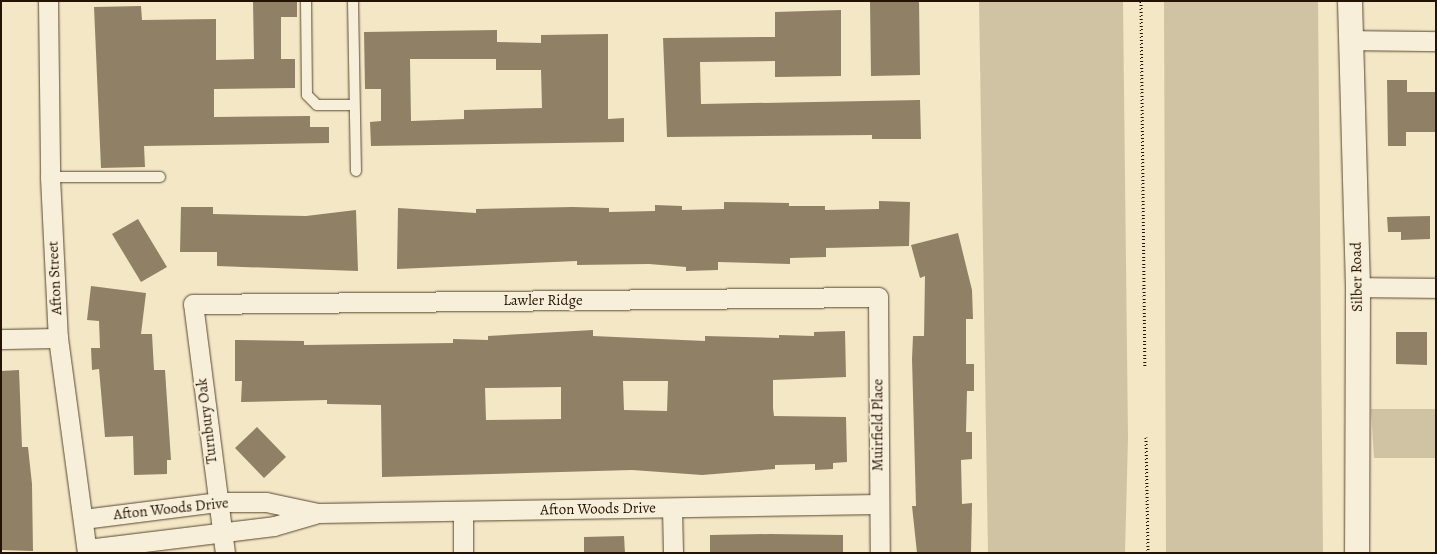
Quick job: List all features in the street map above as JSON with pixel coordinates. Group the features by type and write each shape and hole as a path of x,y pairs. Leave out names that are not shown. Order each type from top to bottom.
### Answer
{"street":[{"name":"Afton Street","path":"48,1 50,177 58,338 87,551"},
{"name":"Silber Road","path":"1350,1 1358,287 1357,553"},
{"path":"1352,40 1436,41"},
{"path":"1358,287 1436,288"},
{"name":"Lawler Ridge","path":"208,304 878,297"},
{"name":"Muirfield Place","path":"878,297 878,504 880,553"},
{"name":"Turnbury Oak","path":"208,304 194,304 217,502 225,553"},
{"path":"1,339 58,338"},
{"name":"Afton Woods Drive","path":"83,519 217,502 266,502 318,513 878,504"},
{"path":"672,508 673,553"},
{"path":"463,512 463,553"},
{"name":"Afton Woods Drive","path":"87,551 274,526 318,513"}],"lane":[{"path":"306,1 307,95 317,105 354,104"},
{"path":"353,1 356,171"},
{"path":"50,177 160,177"}],"path":[{"path":"1141,1 1145,367"},
{"path":"1146,437 1148,553"}],"shaded area":[{"path":"979,1 1123,1 1128,438 1125,553 988,553"},
{"path":"1164,1 1318,1 1323,553 1166,553"},
{"path":"1371,409 1436,409 1436,458 1374,458"}],"building":[{"path":"253,1 297,1 297,17 281,17 281,59 295,59 295,88 214,89 214,117 310,116 310,127 329,127 329,143 144,146 145,167 101,168 94,7 141,6 142,20 216,19 216,60 254,59"},
{"path":"870,1 919,1 920,75 871,76"},
{"path":"841,10 841,76 775,77 775,61 700,62 701,104 920,100 921,139 872,139 872,135 667,137 663,38 775,37 775,12"},
{"path":"497,30 497,42 541,43 541,35 608,34 608,119 624,118 624,142 371,146 370,122 381,121 381,89 365,89 364,32","holes":["410,59 496,59 496,70 541,70 542,108 464,110 464,119 411,121"]},
{"path":"1387,80 1407,80 1407,92 1436,92 1436,132 1406,132 1406,146 1388,146"},
{"path":"879,201 910,202 909,246 826,248 826,257 790,258 790,264 718,262 718,270 686,271 686,267 649,264 577,265 577,261 397,269 398,208 476,213 476,209 573,207 609,208 609,212 655,211 655,205 682,206 682,210 724,209 724,202 789,203 789,206 825,206 825,210 879,209"},
{"path":"181,207 213,207 213,214 306,216 356,210 358,271 217,266 217,252 180,252"},
{"path":"1430,216 1430,239 1401,240 1401,232 1388,232 1387,217"},
{"path":"138,219 167,267 141,282 112,234"},
{"path":"958,233 972,290 973,319 966,319 966,364 974,364 974,391 967,391 966,432 972,432 972,459 961,460 962,504 972,503 971,553 917,553 912,506 916,506 912,359 913,336 924,336 925,276 920,278 911,245"},
{"path":"91,286 146,293 141,334 152,334 154,370 165,370 171,460 167,460 167,474 134,475 133,436 105,437 99,369 92,370 91,348 100,348 99,321 87,320"},
{"path":"593,330 593,336 705,341 705,336 779,338 779,335 814,336 814,332 845,331 846,377 773,380 773,408 774,416 846,417 847,462 833,463 833,469 815,470 815,464 775,465 775,469 702,475 632,470 382,477 381,405 327,404 327,400 241,402 242,381 235,381 235,340 304,341 304,345 453,343 453,339 488,340 488,336","holes":["623,381 668,381 667,411 624,410","561,387 561,419 486,420 485,388"]},
{"path":"1396,332 1427,332 1427,365 1396,364"},
{"path":"19,370 22,447 28,447 32,484 33,551 1,550 1,371"},
{"path":"257,427 286,457 264,478 235,448"},
{"path":"710,535 843,535 843,553 710,553"},
{"path":"624,536 625,553 584,553 584,537"}]}
